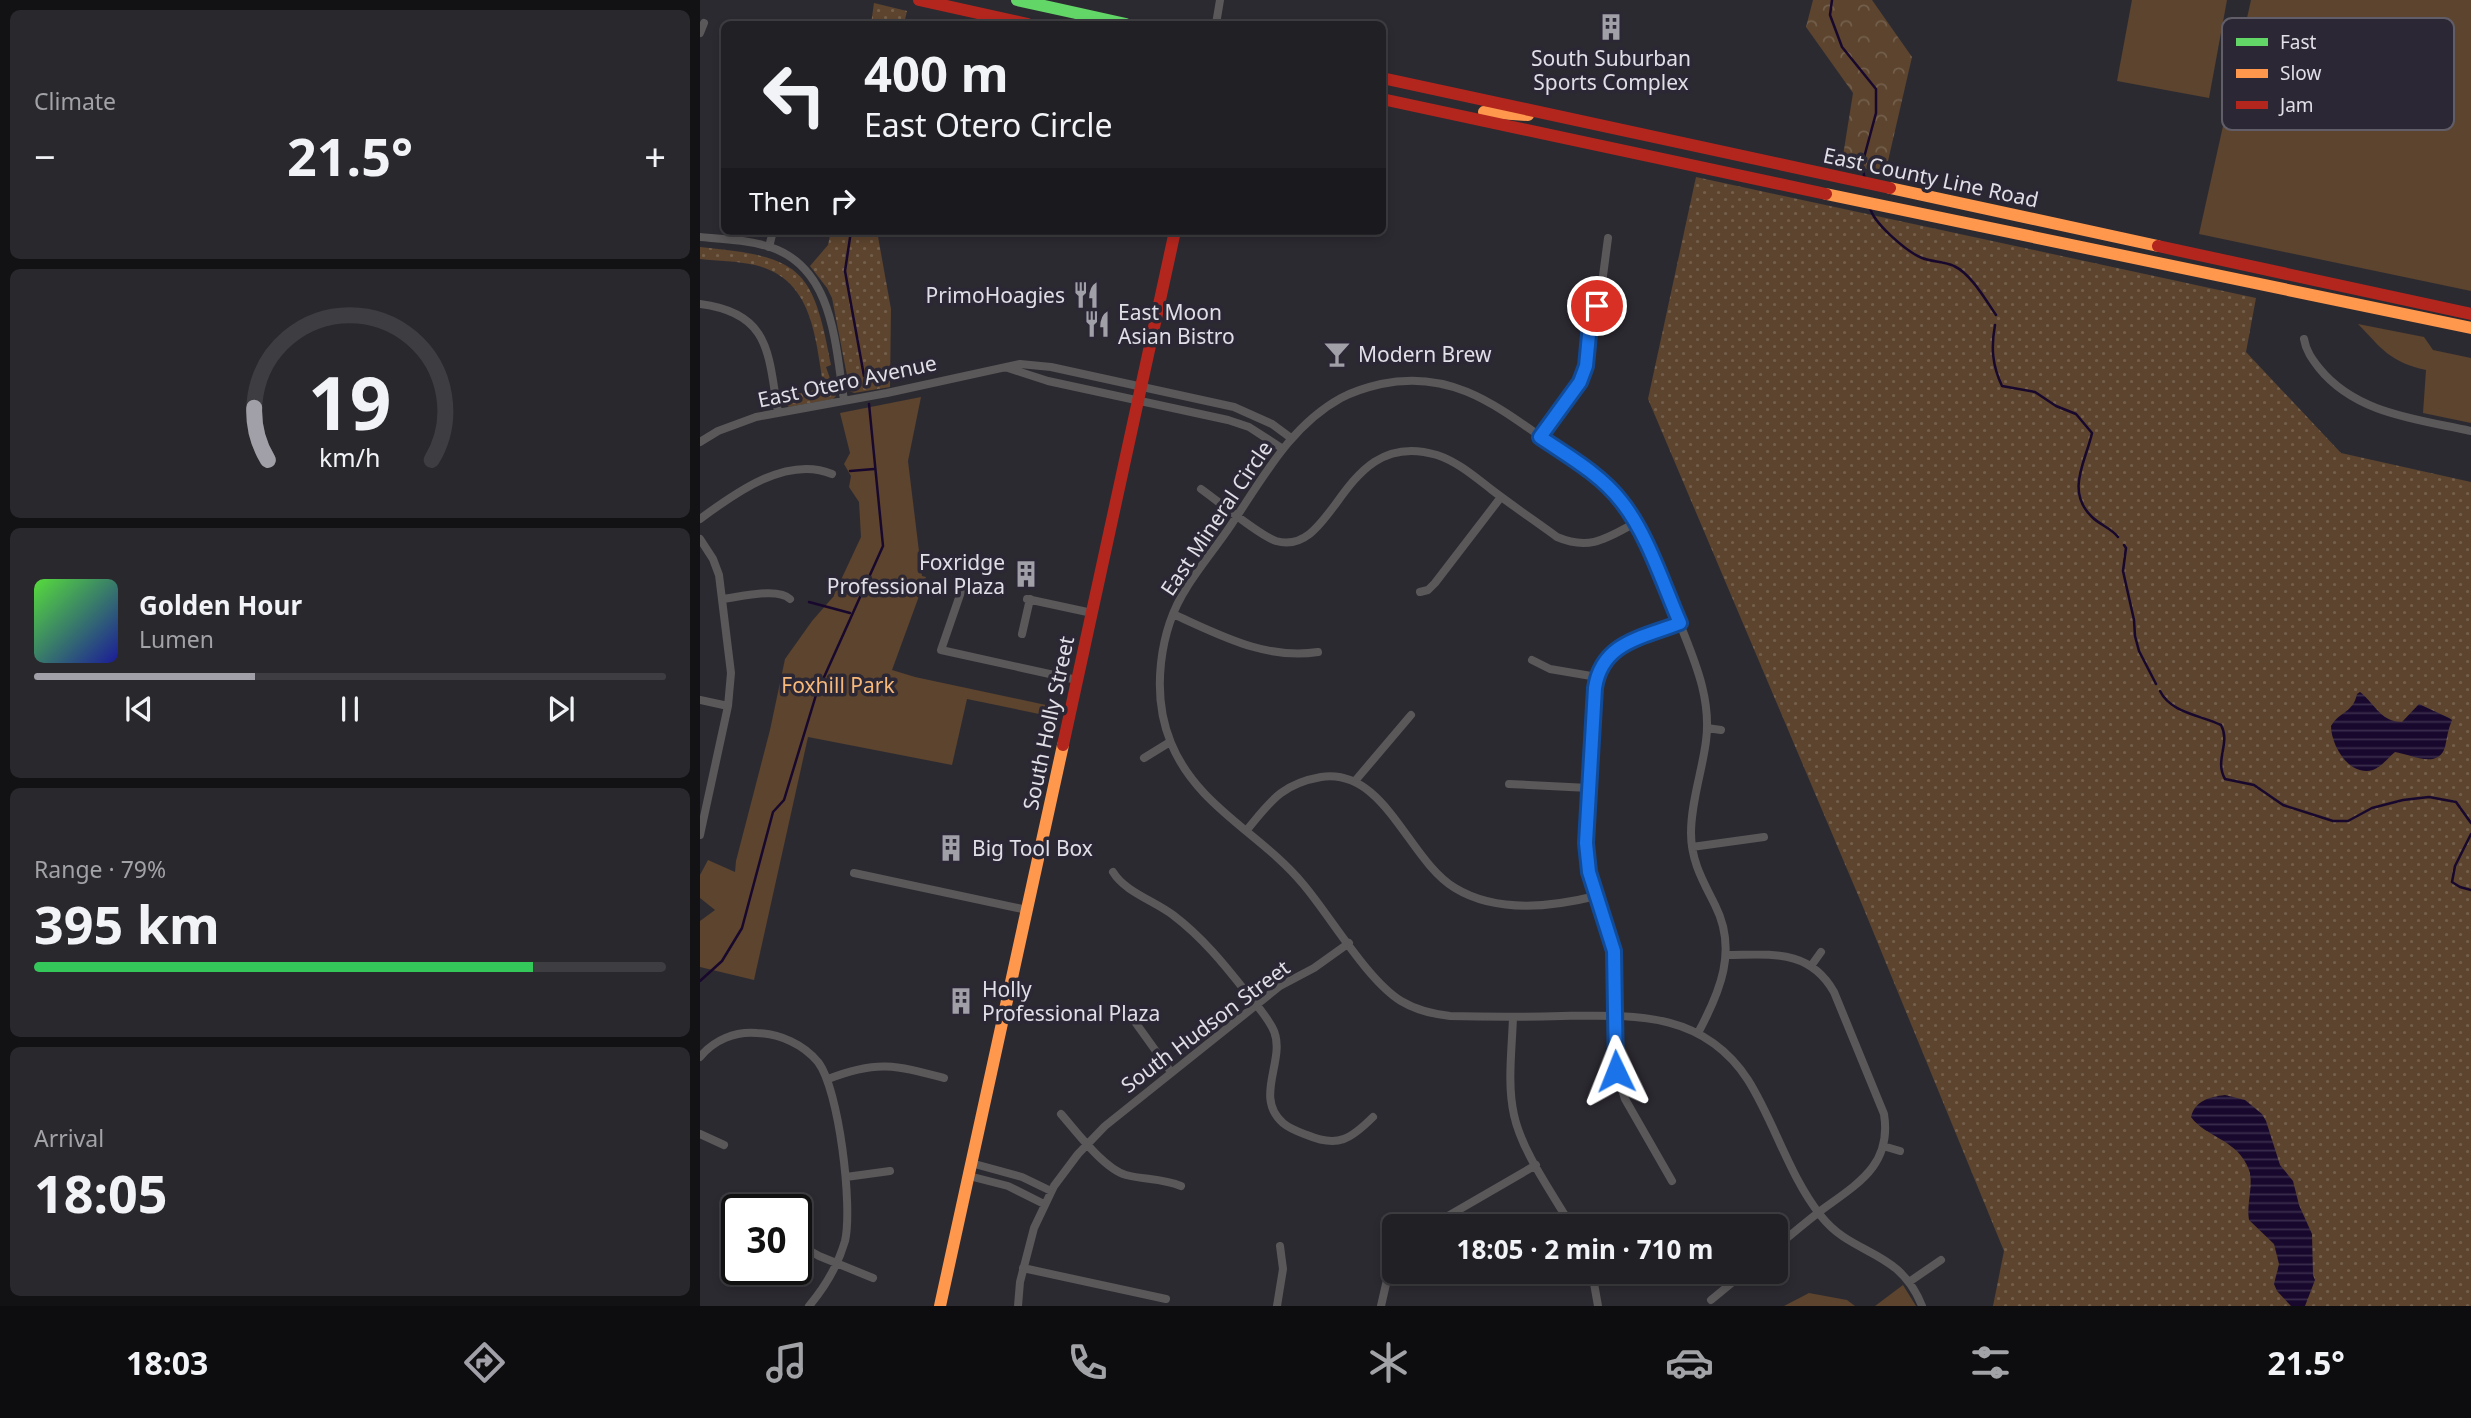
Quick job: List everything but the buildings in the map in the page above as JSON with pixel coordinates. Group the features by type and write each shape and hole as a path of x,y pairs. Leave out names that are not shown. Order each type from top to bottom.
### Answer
{"main road":[{"path":"919,0 1014,21"},
{"path":"1017,0 1112,21"},
{"name":"East County Line Road","path":"1386,79 2471,314"},
{"name":"East County Line Road","path":"1386,100 2471,328"},
{"path":"1432,109 1434,105 1441,104 1492,114 1557,116"},
{"name":"South Holly Street","path":"940,1306 1174,235"}],"street":[{"path":"1216,21 1220,0"},
{"path":"700,33 704,23"},
{"path":"769,247 772,235"},
{"path":"700,237 769,247 795,261 806,271 823,296 844,400"},
{"path":"1540,437 1577,389 1584,374 1589,331 1601,291 1608,239"},
{"path":"700,304 737,313 755,328 769,359 778,412"},
{"path":"2304,339 2311,357 2323,372 2349,395 2385,412 2471,431"},
{"name":"East Otero Avenue","path":"700,442 736,423 778,412 1005,367 1033,364 1243,409 1272,424 1291,438"},
{"name":"East Otero Avenue","path":"1005,367 1048,381 1238,423 1283,449"},
{"name":"East Mineral Circle","path":"1698,1033 1719,992 1726,955 1720,915 1697,868 1692,847 1692,817 1707,728 1702,681 1680,623 1635,523 1622,502 1606,485 1500,409 1470,392 1416,380 1389,383 1347,395 1314,416 1291,438 1186,587 1174,614 1163,650 1162,701 1170,741 1188,775 1205,795 1303,883 1389,992 1416,1008 1450,1016 1615,1016 1668,1021 1698,1033 1724,1053 1749,1081 1818,1213 1835,1232 1883,1258 1909,1282 1922,1306"},
{"path":"1201,489 1272,539 1298,541 1316,530 1353,479 1365,468 1385,457 1410,452 1428,453 1448,460 1568,542 1597,542 1635,523"},
{"path":"700,519 738,491 761,479 816,468 832,474"},
{"path":"1420,592 1428,590 1435,583 1501,497"},
{"path":"700,539 713,559 723,599 732,673 728,706 700,835"},
{"path":"962,590 941,650 1077,680"},
{"path":"723,599 772,593 786,595 790,600"},
{"path":"1022,635 1028,599 1092,613"},
{"path":"1174,614 1264,651 1299,655 1318,652"},
{"path":"1672,1181 1622,1091 1616,1071 1614,951 1589,872 1586,843 1597,677 1602,664 1611,653 1630,643 1680,623"},
{"path":"1532,660 1550,669 1597,677"},
{"path":"700,700 728,706"},
{"path":"1356,781 1411,715"},
{"path":"1707,728 1721,730"},
{"path":"1144,758 1170,741"},
{"path":"1246,831 1275,796 1294,784 1324,777 1339,777 1356,781 1378,798 1437,875 1464,893 1499,903 1552,905 1596,896"},
{"path":"1509,784 1589,788"},
{"path":"1692,847 1764,837"},
{"path":"1113,872 1122,883 1173,914 1197,934 1256,1005 1274,1032 1276,1046 1270,1099 1282,1123 1319,1140 1338,1141 1354,1134 1373,1117"},
{"path":"855,873 1027,910"},
{"name":"South Hudson Street","path":"1018,1306 1023,1268 1044,1204 1068,1166 1087,1143 1280,986 1314,968 1349,943"},
{"path":"1811,966 1821,952"},
{"path":"1726,955 1782,955 1811,966 1824,977 1834,992 1874,1087 1885,1122 1883,1146 1868,1174 1788,1237"},
{"path":"1130,1015 1171,1072"},
{"path":"1513,1017 1513,1114 1519,1133 1564,1214"},
{"path":"700,1057 712,1045 732,1035 749,1032 765,1034 785,1038 804,1049 818,1063 828,1079 846,1177 848,1220 845,1241 836,1263 809,1306"},
{"path":"828,1079 859,1068 881,1065 944,1078"},
{"path":"1061,1114 1087,1143 1122,1174 1167,1180 1181,1186"},
{"path":"700,1134 724,1145"},
{"path":"1883,1146 1900,1151"},
{"path":"1451,1214 1536,1165"},
{"path":"970,1170 1023,1177 1051,1191"},
{"path":"970,1170 1044,1204"},
{"path":"846,1177 890,1171"},
{"path":"1277,1306 1284,1260 1280,1246"},
{"path":"812,1251 873,1278"},
{"path":"1909,1282 1941,1259"},
{"path":"1023,1268 1166,1299"},
{"path":"1381,1306 1386,1284"},
{"path":"1594,1284 1598,1306"},
{"path":"1712,1300 1731,1284"}],"green space":[{"path":"1813,0 1872,0 1912,57 1885,174 1842,162 1853,93 1806,27"},
{"path":"2132,0 2227,0 2209,98 2117,81"},
{"path":"2251,0 2471,0 2471,291 2199,234 2222,130 2454,130 2454,18 2247,18"},
{"path":"874,3 907,11 905,21 871,21"},
{"path":"1696,177 2256,298 2246,352 2341,453 2471,482 2471,1306 1993,1306 2004,1251 1861,902 1648,399"},
{"path":"830,235 878,235 891,309 890,387 854,393 850,391 832,298 810,266 828,245"},
{"path":"700,247 760,256 780,262 796,272 808,286 817,306 831,365 826,367 836,396 833,399 789,407 783,402 782,397 824,388 814,331 808,313 789,283 775,272 755,265 700,259"},
{"path":"2358,324 2424,337 2433,350 2471,358 2471,423 2423,413 2426,370 2395,359"},
{"name":"Foxhill Park","path":"921,397 908,461 922,576 926,577 892,670 1046,705 1044,715 967,699 952,765 808,737 754,980 700,967 700,921 715,910 700,898 700,875 708,860 735,872 785,659 833,597 861,537 859,502 849,487 851,476 844,464 850,453 840,413"},
{"path":"1903,1285 1916,1306 1875,1306"},
{"path":"1809,1293 1847,1300 1855,1306 1784,1306"}],"shaded area":[{"path":"2360,692 2383,716 2395,721 2402,722 2419,704 2452,720 2441,754 2436,758 2423,759 2395,752 2382,765 2364,771 2349,764 2334,742 2331,726 2353,705"},
{"path":"2225,1095 2245,1100 2262,1114 2280,1165 2293,1181 2299,1205 2312,1234 2315,1280 2305,1306 2291,1306 2274,1284 2279,1264 2274,1244 2249,1220 2250,1176 2244,1160 2230,1145 2205,1130 2191,1117 2196,1107 2204,1101"}],"waterway":[{"path":"1832,0 1830,15 1842,47 1876,89 1876,113 1862,165 1865,180"},
{"path":"1870,207 1883,228 1908,250 1922,258 1954,266 1966,275 1996,315"},
{"path":"850,235 845,271 864,376"},
{"path":"1995,325 1993,356 2002,386 2035,392 2056,406 2076,414 2092,433 2080,476 2080,497 2092,517 2118,537"},
{"path":"700,981 722,961 742,928 773,812 784,800 816,695 883,546 869,404"},
{"path":"850,471 874,469"},
{"path":"2124,545 2126,548 2123,571 2135,636 2139,651 2156,684"},
{"path":"809,602 850,613"},
{"path":"2160,691 2179,709 2221,725 2224,732 2221,765 2225,779 2254,785 2283,805 2333,821 2348,821 2372,808 2429,797 2456,802 2471,823"},
{"path":"2471,834 2455,866 2452,882 2471,890"}],"traffic: fast":[{"path":"1017,0 1112,21"}],"traffic: slow":[{"path":"1484,112 1528,115"},
{"path":"1890,188 2158,246"},
{"path":"1826,194 2471,328"},
{"path":"940,1306 1063,745"}],"traffic: jam":[{"path":"919,0 1014,21"},
{"path":"1386,79 1890,188"},
{"path":"1386,100 1826,194"},
{"path":"1063,745 1174,235"},
{"path":"2158,246 2471,314"}],"place":[{"name":"South Suburban Sports Complex","path":"1611,27"},
{"name":"PrimoHoagies","path":"1086,295"},
{"name":"East Moon Asian Bistro","path":"1097,324"},
{"name":"Modern Brew","path":"1337,354"},
{"name":"Foxridge Professional Plaza","path":"1026,574"},
{"name":"Big Tool Box","path":"951,848"},
{"name":"Holly Professional Plaza","path":"961,1001"}],"route":[{"path":"1597,306 1590,324 1586,366 1577,389 1540,437 1595,476 1622,502 1641,533 1680,623 1611,653 1602,664 1595,688 1586,843 1589,872 1614,951 1616,1071"}]}
